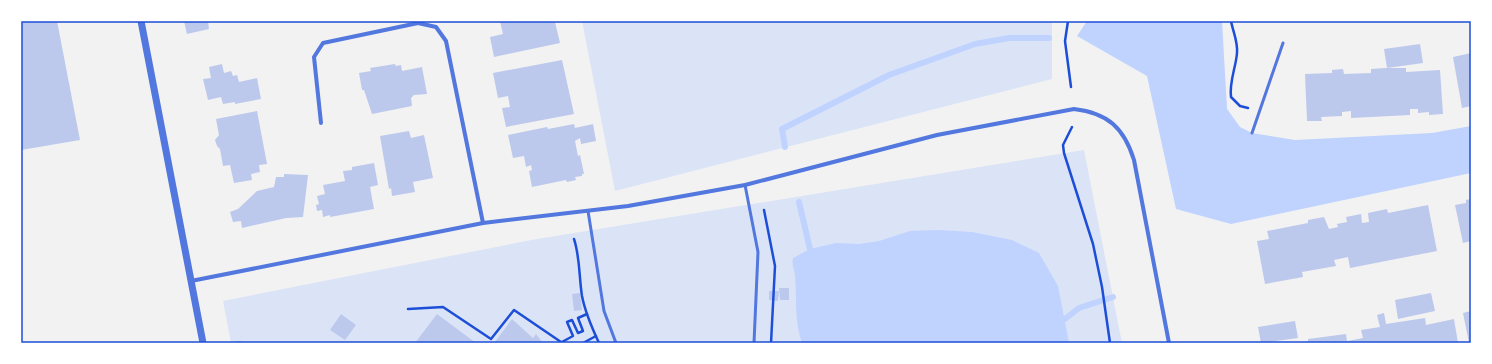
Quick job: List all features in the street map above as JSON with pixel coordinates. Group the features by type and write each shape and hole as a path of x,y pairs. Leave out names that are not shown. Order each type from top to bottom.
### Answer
{"street":[{"path":"141,21 203,343"},
{"path":"321,123 314,57 323,43 418,23 436,27 446,41 483,223"},
{"path":"191,281 483,223 588,211 663,200 746,185 929,137 1074,109 1088,110 1112,122 1121,131 1128,142 1134,160 1169,343"}],"lane":[{"path":"1252,133 1283,43"},
{"path":"746,185 758,252 754,343"},
{"path":"588,211 604,311 616,343"}],"path":[{"path":"1068,21 1065,41 1071,87"},
{"path":"1232,21 1238,51 1230,90 1231,97 1240,106 1260,112"},
{"path":"1072,127 1063,145 1064,153 1093,244 1102,287 1110,343"},
{"path":"764,210 776,266 771,343"},
{"path":"574,240 577,250 582,296 587,314 599,343"},
{"path":"408,308 443,307 491,339 514,310 560,342 573,336 567,322 572,320 578,333 583,331 578,318 587,314"},
{"path":"583,343 596,336"},
{"path":"236,343 241,343"}],"shaded area":[{"path":"582,21 1052,21 1052,79 615,191"},
{"path":"1084,150 1122,343 231,343 223,301 531,240"}],"water":[{"path":"1087,21 1222,21 1227,109 1240,127 1252,133 1295,140 1432,133 1471,126 1471,173 1231,224 1176,209 1147,76 1077,36"},
{"path":"938,230 972,232 1012,240 1039,253 1058,286 1069,343 802,343 799,335 797,318 795,274 792,263 793,258 810,249 836,243 859,244 879,241 910,231"}],"building":[{"path":"21,21 57,21 80,140 21,150"},
{"path":"184,21 208,21 209,29 187,34"},
{"path":"500,21 555,22 560,43 494,57 490,37 503,34"},
{"path":"1420,44 1423,63 1387,68 1384,49"},
{"path":"1471,53 1471,106 1462,108 1453,57"},
{"path":"562,60 574,114 506,127 502,108 510,107 508,96 498,98 493,73"},
{"path":"222,64 224,73 231,71 233,76 237,75 239,82 257,78 261,99 235,104 235,102 223,104 221,97 208,100 203,79 211,78 209,67"},
{"path":"395,64 396,66 401,65 402,71 422,67 427,94 414,95 411,98 412,106 372,114 364,90 362,90 359,73 371,71 370,68"},
{"path":"1406,68 1406,72 1440,70 1443,114 1429,115 1429,112 1418,113 1418,109 1410,109 1410,115 1351,118 1351,111 1342,112 1342,116 1321,117 1322,121 1307,121 1305,74 1332,73 1332,70 1343,69 1344,74 1371,73 1371,69"},
{"path":"257,111 267,164 259,165 260,172 251,174 252,180 234,183 230,165 223,166 220,149 215,140 219,135 216,119"},
{"path":"574,124 575,128 593,124 596,141 581,144 580,138 575,141 584,174 582,174 582,176 575,177 576,180 567,182 566,180 532,187 529,171 532,170 531,165 526,167 524,156 513,158 508,135 547,127 548,129"},
{"path":"409,131 411,138 424,135 433,178 413,182 415,192 392,196 391,188 389,189 380,136"},
{"path":"374,163 378,185 370,187 374,209 330,217 330,215 323,217 322,210 317,211 316,205 319,204 317,196 325,194 323,185 345,181 343,171 352,170 352,167"},
{"path":"284,174 308,175 303,217 286,218 242,228 241,221 233,222 230,212 238,209 257,191 274,187 276,177 284,177"},
{"path":"1471,199 1471,241 1463,243 1455,205 1466,203 1466,200"},
{"path":"1428,205 1437,251 1350,268 1348,257 1334,260 1336,266 1302,272 1303,277 1265,284 1257,241 1269,239 1267,231 1308,223 1308,220 1324,217 1329,229 1338,227 1337,224 1347,222 1346,217 1361,214 1362,223 1369,222 1368,213 1387,209 1388,213"},
{"path":"779,288 789,288 789,300 780,300"},
{"path":"769,291 779,291 778,301 769,300"},
{"path":"580,293 582,310 574,311 572,294"},
{"path":"1431,293 1435,311 1398,319 1395,300"},
{"path":"1471,311 1471,343 1469,343 1463,313"},
{"path":"1384,313 1386,324 1425,318 1426,325 1454,319 1458,343 1303,343 1308,341 1308,339 1346,334 1347,341 1363,338 1361,330 1380,327 1377,315"},
{"path":"341,314 356,325 345,340 330,330"},
{"path":"437,314 476,343 415,343"},
{"path":"512,319 533,338 536,334 543,343 494,343"},
{"path":"1295,321 1298,338 1261,343 1258,327"}],"waterway":[{"path":"785,147 782,129 889,75 975,44 1009,38 1049,38"},
{"path":"799,202 810,249 814,256"},
{"path":"1065,319 1079,308 1113,297"}]}
